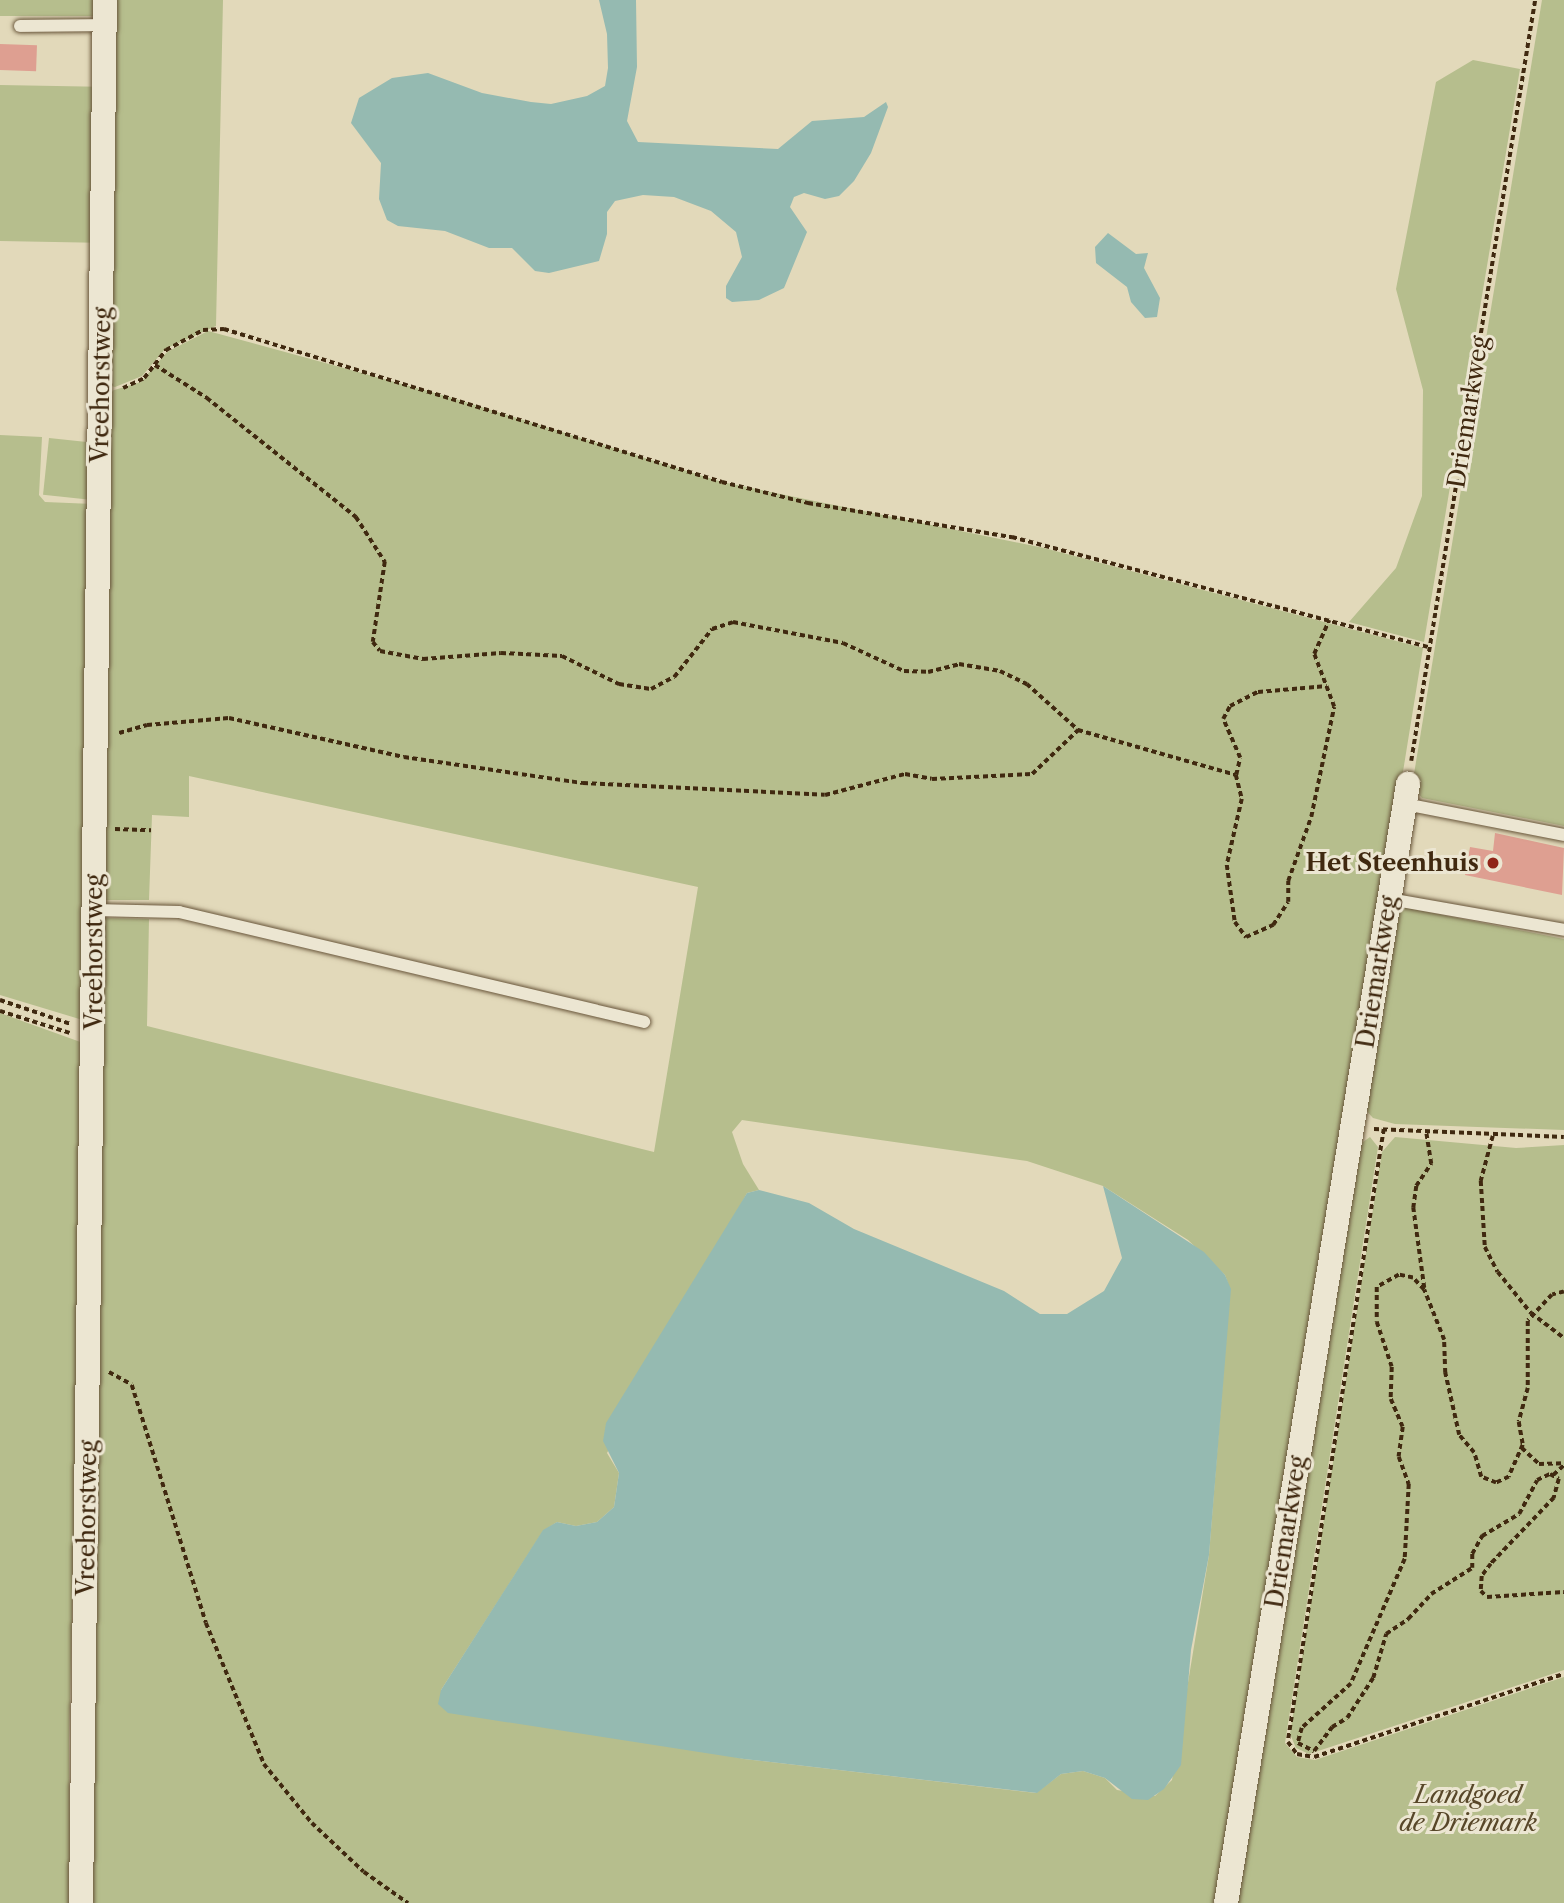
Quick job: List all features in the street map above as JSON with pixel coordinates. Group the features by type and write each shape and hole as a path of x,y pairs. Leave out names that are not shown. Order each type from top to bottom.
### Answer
{"street":[{"name":"Vreehorstweg","path":"81,1903 105,0"},
{"name":"Driemarkweg","path":"1226,1903 1406,794"}],"lane":[{"path":"20,26 104,25"},
{"path":"1406,794 1564,835"},
{"path":"1389,899 1564,930"},
{"path":"94,910 179,912 644,1022"}],"path":[{"name":"Driemarkweg","path":"1406,794 1535,0"},
{"path":"101,390 136,383 166,350 198,332 224,329 722,482 808,503 1012,537 1429,647"},
{"path":"155,365 208,398 356,517 385,562 373,642 380,651 423,659 501,653 562,656 618,684 651,689 674,677 712,629 733,622 843,643 904,671 929,672 959,664 1000,671 1027,684 1078,730 1236,775"},
{"path":"1327,686 1258,692 1230,706 1223,719 1240,758 1236,775 1242,799 1227,865 1235,922 1246,937 1273,925 1288,902 1288,881 1311,817 1334,707 1327,686 1314,654 1329,620"},
{"path":"96,739 147,725 229,718 404,757 583,783 825,795 905,774 932,779 1032,774 1078,730"},
{"path":"95,829 151,830"},
{"path":"0,1000 93,1031"},
{"path":"0,1011 67,1033 93,1031"},
{"path":"1564,1137 1493,1136 1384,1129 1288,1742 1297,1754 1314,1758 1564,1674"},
{"path":"1426,1133 1431,1164 1416,1186 1413,1208 1424,1290 1444,1340 1452,1411 1460,1435 1474,1453 1477,1472 1486,1482 1502,1482 1522,1448"},
{"path":"1493,1136 1481,1181 1485,1247 1498,1272 1531,1313 1564,1338"},
{"path":"1424,1290 1413,1279 1399,1275 1383,1281 1375,1294 1377,1322 1392,1367 1391,1399 1403,1427 1399,1457 1410,1496 1405,1559 1351,1684 1299,1731 1301,1749 1314,1751 1332,1727 1347,1718 1373,1678 1386,1634 1408,1619 1431,1594 1470,1570 1472,1554 1482,1536 1519,1514 1537,1480 1553,1475 1564,1464"},
{"path":"1564,1292 1552,1295 1531,1313 1526,1328 1528,1388 1518,1422 1522,1448 1539,1464 1564,1464"},
{"path":"89,1370 118,1374 132,1385 206,1623 264,1764 312,1823 364,1872 408,1903"},
{"path":"1553,1475 1559,1486 1555,1498 1482,1576 1481,1591 1487,1597 1564,1592"}],"green space":[{"path":"0,0 99,0 99,16 0,16"},
{"path":"113,0 223,0 216,326 165,349 142,376 115,387 111,386"},
{"path":"1542,0 1564,0 1564,826 1422,798 1412,786"},
{"path":"1473,60 1520,69 1424,642 1349,622 1396,568 1422,496 1423,390 1396,289 1436,82"},
{"path":"0,85 98,87 95,243 0,241"},
{"path":"208,331 446,396 722,482 1044,548 1423,648 1220,1903 90,1903 102,918 149,919 147,1026 654,1152 698,887 189,776 189,817 152,815 149,900 103,900 111,391 141,382 167,352","holes":["742,1120 1027,1161 1103,1186 1188,1240 1225,1275 1230,1289 1209,1555 1172,1780 1155,1796 1117,1790 1105,1778 1083,1771 1061,1774 1036,1793 744,1759 441,1690 543,1531 557,1522 576,1526 597,1522 614,1507 619,1473 607,1453 747,1193 759,1190 743,1164 732,1132"]},
{"path":"0,435 42,437 39,495 45,502 93,504 86,1021 0,995"},
{"path":"49,438 94,443 88,499 43,495"},
{"path":"1402,907 1564,939 1564,1130 1395,1124 1373,1118 1362,1106 1396,912"},
{"path":"0,1013 86,1044 69,1742 71,1903 0,1903"},
{"name":"Landgoed de Driemark","path":"1370,1137 1378,1147 1285,1743 1297,1757 1315,1760 1564,1677 1564,1903 1232,1903 1356,1147"},
{"path":"1395,1137 1516,1148 1564,1145 1564,1670 1309,1754 1296,1748 1290,1734 1382,1152"}],"water":[{"path":"599,0 636,0 637,67 627,121 638,142 778,149 812,121 864,117 886,102 888,107 871,153 854,181 839,196 825,199 804,193 794,197 790,207 807,232 784,288 759,300 732,302 726,298 726,286 742,257 736,232 711,211 674,197 643,195 615,201 607,212 607,234 599,261 549,273 535,271 512,248 489,248 445,231 398,226 387,220 379,199 381,163 351,123 359,98 392,78 428,73 482,93 531,102 551,104 587,96 605,86 608,68 607,34"},
{"path":"1108,233 1136,254 1148,253 1144,268 1160,298 1157,317 1145,318 1131,302 1127,287 1096,263 1095,247"},
{"path":"1103,1186 1204,1252 1225,1275 1231,1289 1209,1555 1191,1650 1181,1765 1164,1789 1148,1800 1132,1799 1105,1778 1083,1771 1061,1774 1037,1793 744,1759 448,1713 438,1704 441,1690 543,1530 557,1522 576,1526 597,1522 614,1507 619,1473 603,1441 606,1423 747,1193 759,1190 809,1203 854,1229 1004,1291 1040,1314 1067,1314 1104,1291 1122,1258"}],"building":[{"path":"0,44 37,45 36,71 0,70"},
{"path":"1495,833 1564,848 1562,895 1465,875 1470,847 1493,851"}],"place":[{"name":"Het Steenhuis","path":"1493,863"}]}
